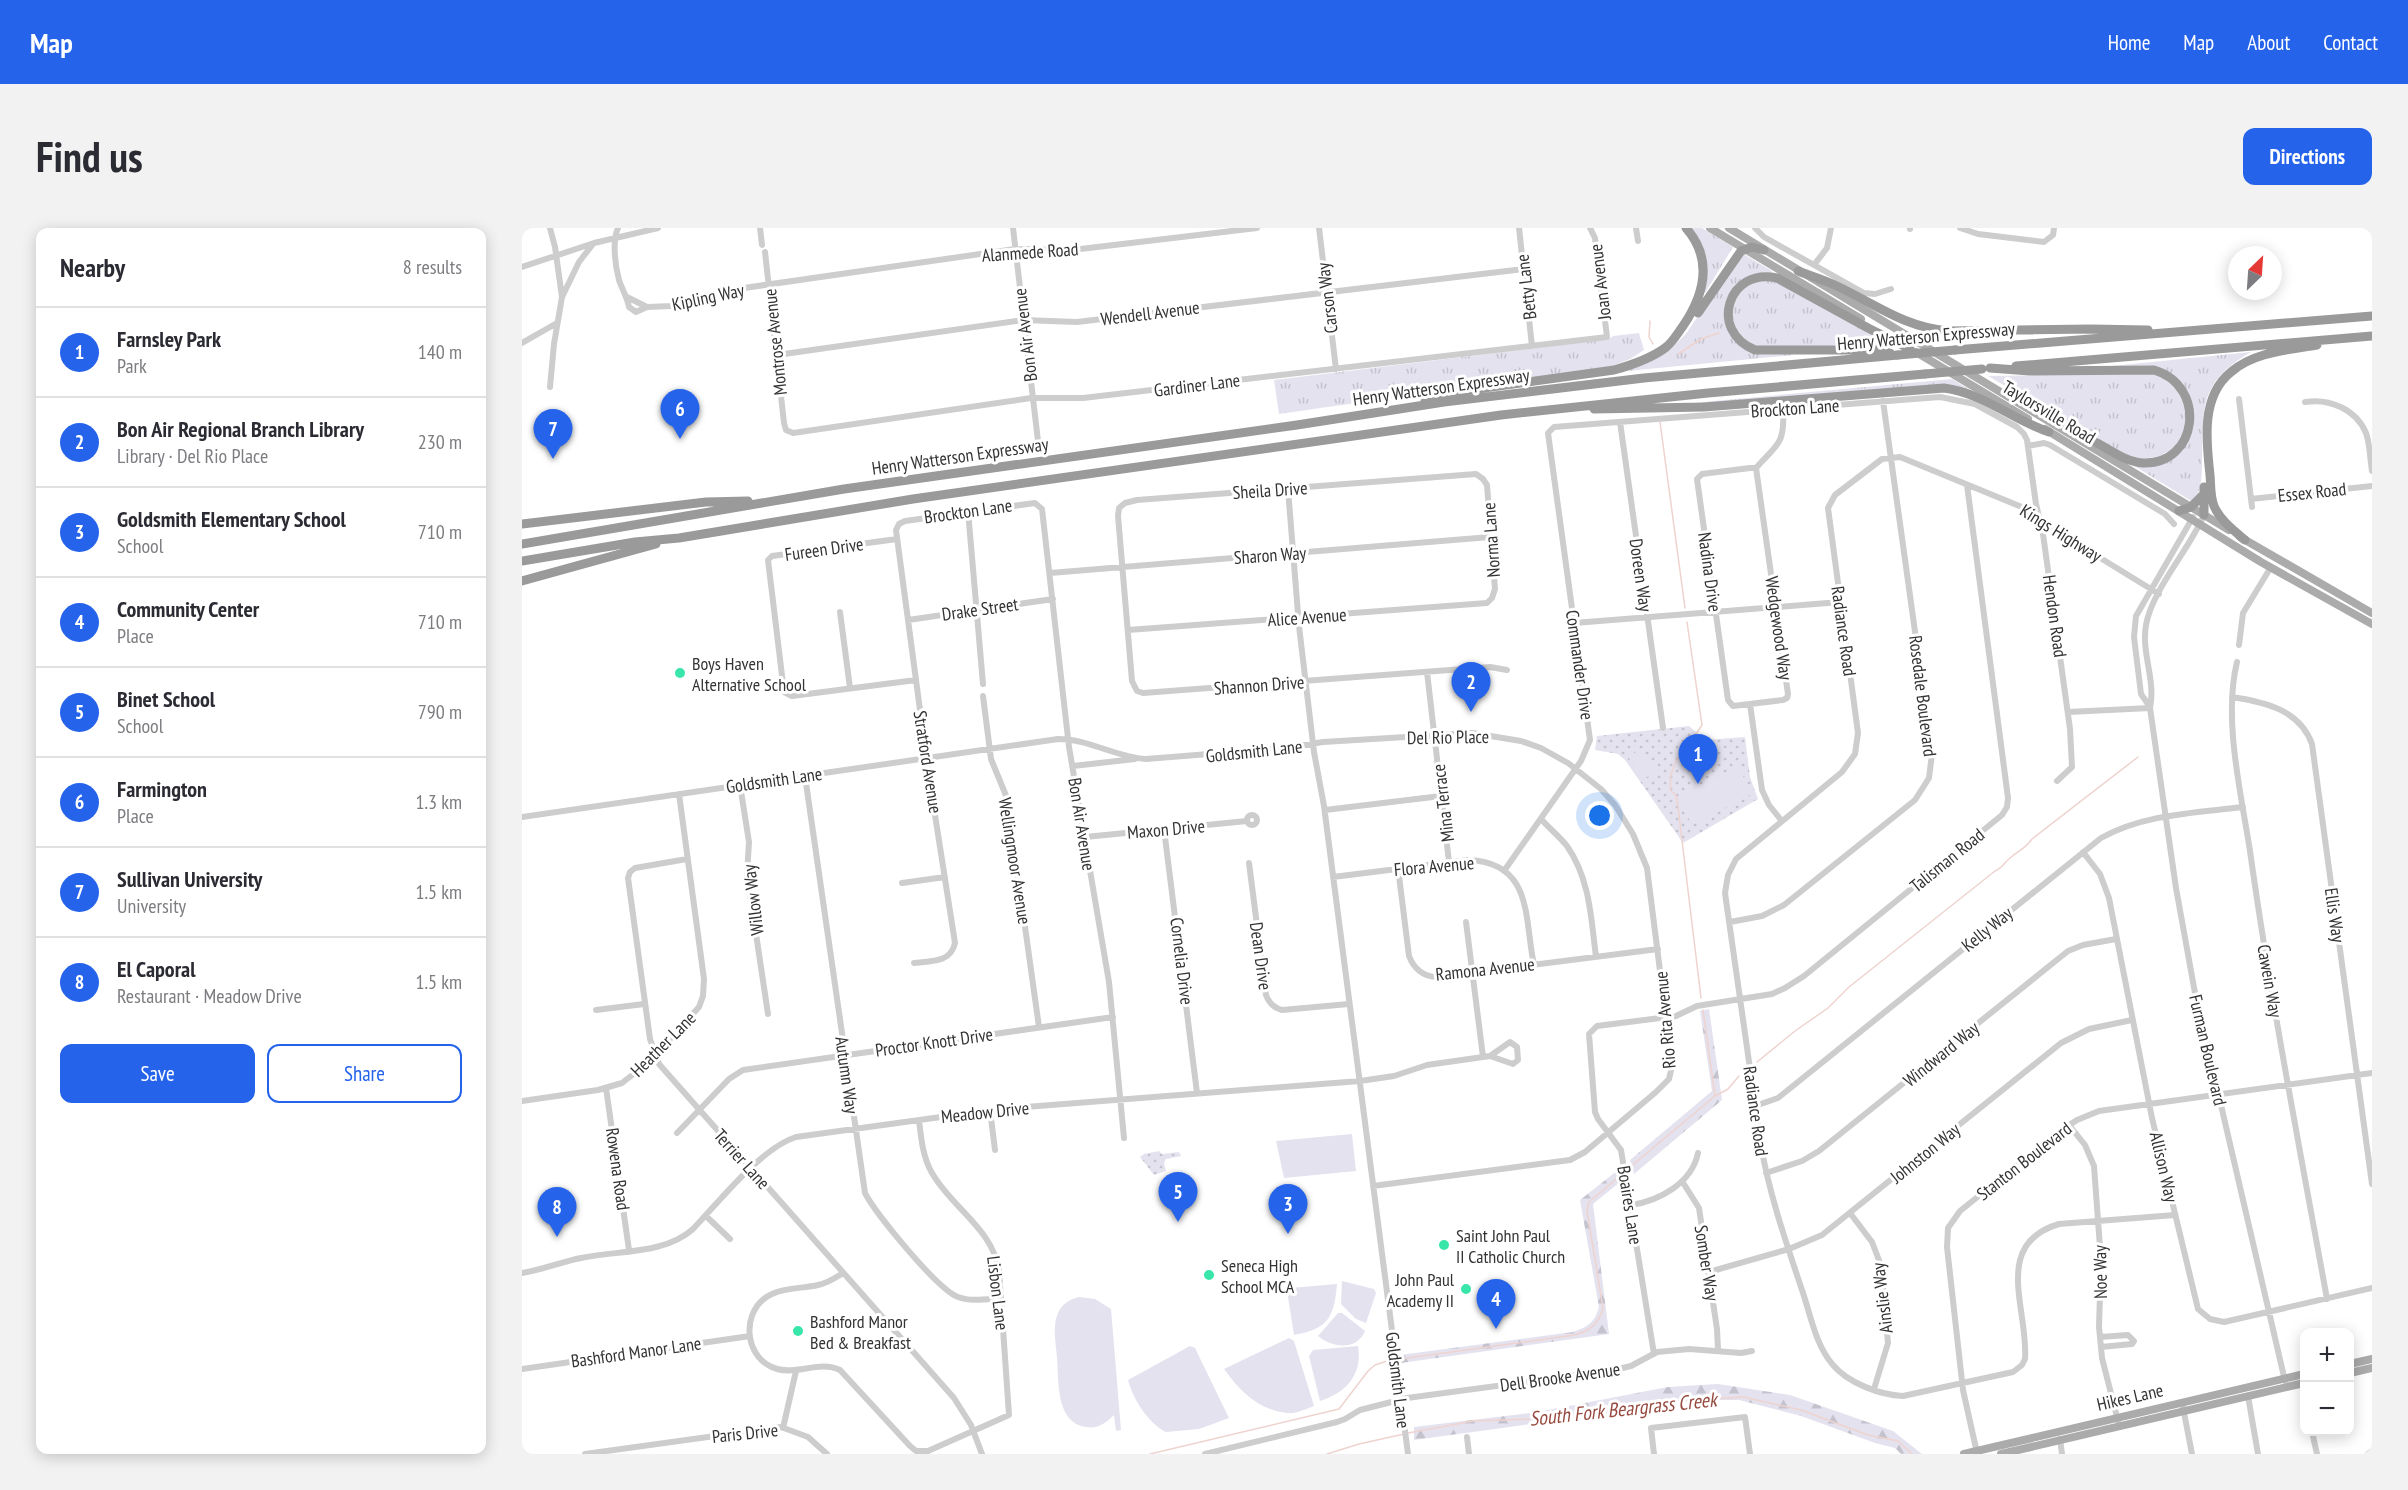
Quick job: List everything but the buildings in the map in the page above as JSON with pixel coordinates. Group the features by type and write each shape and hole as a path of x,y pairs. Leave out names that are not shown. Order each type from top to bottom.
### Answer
{"highway":[{"path":"1410,407 1441,394 1614,370 1632,365 1657,353 1672,342 1702,291 1705,272 1700,251 1686,228"},
{"path":"1677,334 1695,317 1733,260 1743,249 1752,247 1764,250"},
{"path":"1798,270 1837,286 1901,320 1930,329 1961,332 2091,329 2193,332"},
{"path":"1898,355 1876,350 1755,350 1743,344 1733,333 1728,320 1730,304 1737,290 1750,279 1767,276 1777,278 1910,349"},
{"name":"Henry Watterson Expressway","path":"522,544 783,499 1019,464 1410,407 1644,378 2372,316"},
{"name":"Henry Watterson Expressway","path":"522,561 913,499 1550,409 1986,368 2372,336"},
{"path":"2198,514 2204,494 2210,406 2218,386 2228,374 2239,365 2258,356 2352,338"},
{"path":"1986,368 2030,371 2154,370 2170,378 2182,390 2191,408 2190,423 2183,442 2177,449 2160,460 2143,463 2124,458 2033,405 2016,400"},
{"path":"1550,409 1653,410 1944,388 1969,393 2029,425 2049,432"},
{"path":"2207,455 2214,506 2228,526 2245,540"},
{"path":"2198,514 2204,494"},
{"path":"522,524 705,502 783,499"},
{"path":"2179,511 2198,514"},
{"path":"522,581 678,538"}],"main road":[{"name":"Taylorsville Road","path":"1710,228 2192,519 2198,514"},
{"name":"Taylorsville Road","path":"1729,228 2016,400 2198,514 2372,613"},
{"name":"Taylorsville Road","path":"2198,514 2271,567 2372,624"},
{"path":"2354,1363 2372,1359"},
{"path":"2354,1372 2372,1368"},
{"name":"Hikes Lane","path":"1964,1454 2003,1452 2060,1439 2182,1402 2300,1375"},
{"name":"Hikes Lane","path":"2003,1452 2118,1421 2184,1411 2300,1384"}],"street":[{"path":"550,228 562,297"},
{"name":"Kipling Way","path":"618,228 614,237 618,277 629,307 634,312 640,312 647,307 672,306 714,294 769,285"},
{"path":"522,267 629,230 658,228"},
{"name":"Montrose Avenue","path":"760,228 787,431"},
{"name":"Bon Air Avenue","path":"1013,228 1038,441"},
{"name":"Alanmede Road","path":"769,285 1015,249 1072,250 1257,228"},
{"name":"Carson Way","path":"1319,228 1336,369"},
{"name":"Betty Lane","path":"1519,228 1532,346"},
{"name":"Joan Avenue","path":"1590,228 1595,238 1607,337"},
{"path":"1636,228 1638,241"},
{"path":"1755,228 1764,237 1864,293 1875,294 1891,289"},
{"path":"1814,265 1827,248 1831,228"},
{"path":"1960,228 1973,233 2044,242 2051,238 2054,228"},
{"path":"550,387 562,297 579,262 594,243"},
{"name":"Wendell Avenue","path":"777,355 1023,320 1077,322 1524,269"},
{"path":"522,343 557,323"},
{"name":"Gardiner Lane","path":"787,431 805,431 1032,398 1083,398 1607,337"},
{"name":"Brockton Lane","path":"1548,433 1554,427 1940,397 1969,402 2017,427 2024,434 2028,446"},
{"path":"2239,399 2252,507"},
{"name":"Rosedale Boulevard","path":"1730,922 1762,916 1784,904 1915,800 1929,778 1932,754 1883,401"},
{"path":"2305,402 2318,401 2334,404 2358,420 2367,438 2372,471"},
{"path":"1756,468 1781,442 1784,429 1783,410"},
{"name":"Doreen Way","path":"1620,422 1663,728"},
{"name":"Commander Drive","path":"1504,871 1587,752 1590,740 1548,433"},
{"name":"Taylorsville Road","path":"2028,446 2044,443 2050,445 2165,514 2174,524"},
{"name":"Hendon Road","path":"2028,446 2068,712 2072,767 2057,781"},
{"name":"Kings Highway","path":"1891,457 1900,457 2034,512 2039,519 2159,594"},
{"name":"Radiance Road","path":"1891,457 1882,459 1835,495 1829,504 1858,733 1857,749 1847,767 1743,852 1730,869 1725,893 1766,1173 1825,1355 1848,1378 1897,1396 1909,1396 2013,1372 2024,1361 2026,1351 2017,1270 2021,1253 2028,1244 2054,1225 2175,1215"},
{"name":"Wedgewood Way","path":"1750,705 1783,700 1787,696 1756,468"},
{"name":"Nadina Drive","path":"1750,705 1733,706 1728,703 1697,479 1702,474 1756,468"},
{"name":"Sheila Drive","path":"1122,566 1118,511 1125,503 1471,474 1482,477"},
{"name":"Norma Lane","path":"1482,477 1486,485 1495,589 1492,598 1487,603"},
{"name":"Talisman Road","path":"1592,1029 1601,1025 1676,1016 1697,1006 1772,994 1796,982 1999,818 2007,807 2008,798 1970,523 1967,485"},
{"name":"Essex Road","path":"2251,499 2372,486"},
{"path":"1288,489 1299,618 1314,744"},
{"name":"Brockton Lane","path":"896,530 899,524 905,521 968,511 1031,502 1039,504 1042,509"},
{"name":"Bon Air Avenue","path":"1042,509 1068,739 1113,1017 1124,1138"},
{"path":"968,511 983,684"},
{"name":"Furman Boulevard","path":"2198,514 2150,612 2145,631 2153,693 2150,708 2186,945 2218,1094 2287,1388"},
{"name":"Furman Boulevard","path":"2150,708 2141,694 2134,626 2136,616 2192,519"},
{"name":"Stratford Avenue","path":"896,530 955,942 953,950 944,958 914,963"},
{"name":"Sharon Way","path":"1050,573 1490,537"},
{"name":"Fureen Drive","path":"897,539 772,556 768,560 786,694 792,696 916,680"},
{"name":"Shannon Drive","path":"1122,566 1132,681 1134,687 1140,692 1490,667 1507,670"},
{"path":"2239,645 2243,613 2271,567"},
{"name":"Drake Street","path":"908,620 1053,599"},
{"path":"1574,623 1716,614 1840,602"},
{"name":"Alice Avenue","path":"1128,630 1487,603"},
{"path":"840,612 850,688"},
{"name":"Cawein Way","path":"2237,662 2232,697 2232,720 2243,807 2288,1084 2327,1299"},
{"name":"Mina Terrace","path":"1427,672 1449,862"},
{"name":"Wellingmoor Avenue","path":"983,696 992,762 1007,798 1039,1027"},
{"name":"Ellis Way","path":"2232,697 2287,712 2303,725 2312,744 2372,1184"},
{"path":"1750,705 1762,790 1769,805 1781,820"},
{"path":"2068,712 2150,708"},
{"name":"Del Rio Place","path":"1314,744 1472,733 1510,738 1541,748 1576,768"},
{"name":"Goldsmith Lane","path":"522,817 1068,739 1090,743 1139,759 1174,758 1314,744 1408,1454"},
{"path":"1073,766 1139,759"},
{"name":"Rio Rita Avenue","path":"1373,1186 1570,1160 1585,1152 1669,1079 1672,1066 1649,880 1638,845 1615,805 1601,789 1576,768"},
{"name":"Autumn Way","path":"805,776 865,1192 881,1217 951,1294 967,1299 1000,1298"},
{"name":"Willow Way","path":"740,785 749,842 747,874 768,1014"},
{"name":"Heather Lane","path":"522,1101 606,1089 629,1078 696,1012 704,991 679,794"},
{"path":"1324,810 1441,796"},
{"name":"Kelly Way","path":"1755,1107 1778,1098 2083,852 2116,830 2131,824 2243,807"},
{"path":"1541,819 1565,843 1581,870 1589,900 1596,957"},
{"name":"Maxon Drive","path":"1085,837 1247,821"},
{"name":"Cornelia Drive","path":"1164,829 1197,1093"},
{"name":"Allison Way","path":"2083,852 2100,874 2105,885 2149,1103 2195,1301 2200,1312 2210,1319 2224,1322 2372,1288"},
{"name":"Terrier Lane","path":"687,859 635,868 628,875 644,1004 655,1054 665,1071 954,1398 974,1432 982,1454"},
{"name":"Flora Avenue","path":"1333,877 1449,862 1482,861 1504,871"},
{"name":"Dean Drive","path":"1249,863 1266,995 1269,1002 1282,1010 1349,1004"},
{"name":"Ramona Avenue","path":"1398,868 1408,951 1412,964 1422,973 1431,976 1658,950"},
{"path":"1504,871 1515,882 1524,897 1534,964"},
{"path":"902,883 945,877"},
{"path":"1466,922 1472,973 1487,1056"},
{"name":"Windward Way","path":"1766,1173 1802,1161 1820,1151 2068,951 2083,945 2116,939"},
{"path":"596,1010 644,1004"},
{"name":"Proctor Knott Drive","path":"677,1133 729,1079 743,1070 1113,1017"},
{"name":"Johnston Way","path":"1709,1272 1789,1249 1818,1238 2061,1043 2090,1029 2132,1020"},
{"name":"Boaires Lane","path":"1592,1029 1588,1040 1594,1107 1598,1119 1621,1150 1654,1354"},
{"name":"Meadow Drive","path":"522,1273 585,1257 671,1243 688,1234 773,1148 790,1139 990,1110 1360,1081 1394,1076 1427,1065 1487,1056 1510,1041 1517,1047 1516,1063 1487,1056"},
{"name":"Stanton Boulevard","path":"1977,1452 1962,1384 1947,1247 1948,1228 1960,1211 2069,1125 2099,1111 2372,1073"},
{"name":"Rowena Road","path":"606,1089 629,1250"},
{"path":"990,1110 995,1150"},
{"name":"Lisbon Lane","path":"919,1120 925,1158 930,1171 988,1240 998,1265 1009,1416 974,1432"},
{"name":"Noe Way","path":"2069,1125 2085,1145 2091,1158 2101,1269 2101,1347 2118,1421"},
{"path":"1631,1205 1659,1197 1682,1181 1692,1170 1698,1153"},
{"name":"Somber Way","path":"1682,1181 1699,1208 1718,1350"},
{"name":"Ainslie Way","path":"1850,1213 1872,1242 1882,1276 1888,1342 1874,1389"},
{"path":"706,1216 730,1239"},
{"path":"843,1273 826,1283 779,1291 765,1298 752,1316 750,1336 755,1353 766,1364 780,1370 796,1371 828,1366 840,1370 916,1451 928,1451 974,1432"},
{"path":"2100,1337 2128,1335 2132,1336 2134,1341 2132,1344 2101,1347"},
{"name":"Bashford Manor Lane","path":"522,1369 750,1336"},
{"name":"Dell Brooke Avenue","path":"1205,1454 1337,1422 1360,1410 1401,1399 1614,1370 1631,1366 1654,1354 1689,1349 1741,1353 1752,1351"},
{"path":"783,1428 796,1371"},
{"path":"2248,1396 2258,1454"},
{"path":"2182,1402 2192,1454"},
{"path":"1654,1454 1651,1428 1745,1417 1750,1454"},
{"name":"Paris Drive","path":"585,1454 759,1429 783,1428 808,1437 827,1454"},
{"path":"2313,1436 2317,1454"},
{"path":"1467,1437 1469,1454"},
{"path":"2060,1439 2062,1454"},
{"path":"2368,1454 2372,1450"}],"green space":[{"path":"1691,228 1702,228 1733,247 1705,293"},
{"path":"1742,253 1772,271 1763,273 1727,302 1738,343 1794,355 1627,371 1672,347 1685,335"},
{"path":"1775,280 1892,345 1756,347 1737,333 1731,310 1740,291 1756,281"},
{"path":"1639,333 1644,350 1612,366 1279,414 1274,380 1609,339 1613,336"},
{"path":"2251,352 2220,375 2212,387 2204,414 2200,489 2193,502 2131,464 2175,454 2192,404 2187,391 2176,378 2112,366"},
{"path":"2153,373 2175,386 2187,412 2183,434 2175,447 2160,456 2143,459 2121,453 1988,376"},
{"path":"1952,379 1972,391 1963,388 1671,405"},
{"path":"1689,726 1705,740 1745,737 1750,777 1758,799 1683,843 1625,760 1618,754 1595,750 1597,736"},
{"path":"1641,749 1656,771 1644,779 1628,757"},
{"path":"1738,766 1752,794 1692,825 1678,797"},
{"path":"1709,1009 1722,1100 1634,1174 1630,1160 1712,1091 1700,1011"},
{"path":"1352,1134 1356,1171 1284,1178 1276,1141"},
{"path":"1159,1151 1162,1154 1179,1152 1181,1156 1166,1159 1164,1163 1166,1171 1154,1175 1140,1157"},
{"path":"1618,1170 1620,1182 1593,1204 1609,1334 1401,1363 1400,1355 1573,1332 1590,1323 1599,1307 1580,1200"},
{"path":"1342,1281 1374,1289 1376,1293 1366,1323 1356,1319 1341,1304"},
{"path":"1337,1284 1334,1305 1327,1320 1315,1329 1294,1335 1287,1291 1290,1288"},
{"path":"1079,1297 1095,1299 1111,1309 1121,1430 1116,1431 1114,1415 1102,1425 1086,1427 1076,1424 1064,1409 1059,1388 1055,1324 1062,1307"},
{"path":"1338,1313 1342,1313 1365,1331 1356,1342 1350,1345 1337,1345 1318,1336"},
{"path":"1289,1338 1294,1341 1314,1406 1290,1413 1259,1404 1243,1392 1224,1369"},
{"path":"1190,1346 1195,1348 1229,1418 1199,1429 1166,1432 1153,1423 1142,1410 1128,1380"},
{"path":"1358,1346 1358,1365 1351,1381 1338,1393 1320,1401 1309,1356 1313,1350"},
{"path":"1718,1384 1790,1395 1893,1431 1922,1454 1901,1454 1895,1448 1801,1416 1739,1400 1684,1400 1618,1412 1414,1440 1414,1427 1538,1412 1668,1387"}],"waterway":[{"path":"1650,321 1649,337 1653,344"},
{"path":"1678,354 1701,339 1719,333"},
{"path":"1660,422 1685,608"},
{"path":"1687,622 1702,725 1675,763 1670,781 1671,791 1677,799 1701,998"},
{"path":"1757,1062 1828,1008 1849,987 2032,839 2138,757"},
{"path":"1629,1168 1715,1096 1703,1010"},
{"path":"1715,1096 1728,1089 1739,1076"},
{"path":"1400,1359 1575,1335 1593,1326 1603,1308 1587,1211 1589,1202 1620,1176"},
{"path":"1150,1454 1339,1409 1368,1371 1375,1365 1390,1360"},
{"name":"South Fork Beargrass Creek","path":"1408,1433 1473,1421 1585,1415 1637,1404 1743,1397 1801,1410 1868,1435 1898,1441 1912,1454"},
{"name":"South Fork Beargrass Creek","path":"1327,1454 1404,1434"}],"place":[{"name":"Farmington","path":"680,439"},
{"name":"Sullivan University","path":"553,459"},
{"name":"Boys Haven Alternative School","path":"680,673"},
{"name":"Bon Air Regional Branch Library","path":"1471,712"},
{"name":"Farnsley Park","path":"1698,784"},
{"name":"Binet School","path":"1178,1222"},
{"name":"Goldsmith Elementary School","path":"1288,1234"},
{"name":"El Caporal","path":"557,1237"},
{"name":"Saint John Paul II Catholic Church","path":"1444,1245"},
{"name":"Seneca High School MCA","path":"1209,1275"},
{"name":"John Paul Academy II","path":"1466,1289"},
{"name":"Community Center","path":"1496,1329"},
{"name":"Bashford Manor Bed & Breakfast","path":"798,1331"}]}
